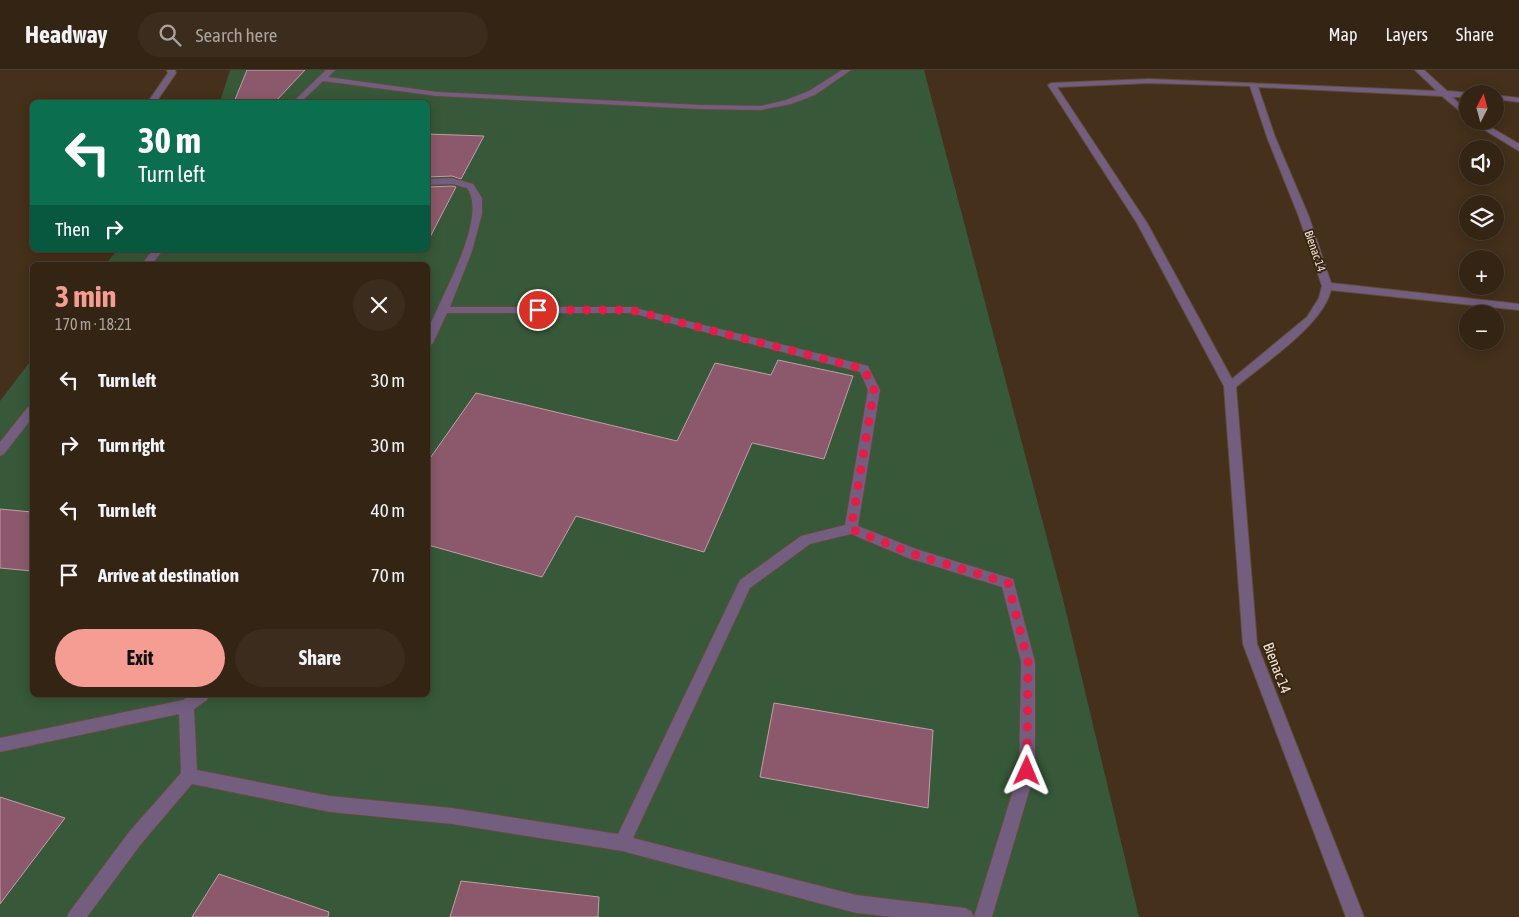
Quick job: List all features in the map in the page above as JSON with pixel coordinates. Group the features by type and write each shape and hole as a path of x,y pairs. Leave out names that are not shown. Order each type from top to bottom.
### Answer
{"street":[{"path":"153,100 172,73 171,70"},
{"path":"299,100 323,79 330,70"},
{"path":"323,79 429,93 482,97 761,108 788,102 812,93 847,70"},
{"path":"1149,70 1149,81 1459,94"},
{"path":"1419,70 1459,108"},
{"name":"Bienac 14","path":"1149,81 1052,85 1142,223 1230,386 1250,644 1355,917"},
{"name":"Bienac 14","path":"1230,386 1312,319 1324,298 1327,286 1304,217 1270,137 1253,84"},
{"path":"1504,99 1519,100"},
{"path":"1489,130 1519,148"},
{"path":"430,182 452,181 470,186 478,198 476,222 444,310 430,339"},
{"path":"148,262 156,252"},
{"path":"1327,286 1519,307"},
{"path":"444,310 631,310 864,369 874,390 851,529"},
{"path":"0,452 30,413"},
{"path":"622,843 745,584 806,540 851,529 913,554 1008,583 1028,662 1027,771 983,917"},
{"path":"0,745 186,706 199,697"},
{"path":"76,917 136,838 189,776 186,706"},
{"path":"189,776 330,804 452,816 622,843 856,904 965,917"}],"green space":[{"path":"230,70 924,70 1063,599 1139,917 0,917 0,401 30,362 30,697 430,697 430,262 107,262 115,252 430,252 430,100 221,100"}],"building":[{"path":"247,70 305,70 277,100 235,100"},
{"path":"430,134 484,136 461,179 452,176 430,177"},
{"path":"430,187 456,187 430,237"},
{"path":"778,360 853,376 824,459 752,443 704,552 576,516 542,577 430,546 430,458 476,393 677,441 715,363 771,375"},
{"path":"0,509 30,512 30,571 0,568"},
{"path":"774,703 933,730 928,808 760,777"},
{"path":"0,797 65,818 0,904"},
{"path":"219,874 329,912 328,917 192,917"},
{"path":"461,881 599,897 598,917 450,917"}],"route":[{"path":"538,310 631,310 667,321 704,328 864,369 874,390 851,529 913,554 1008,583 1028,662 1027,771"}]}
